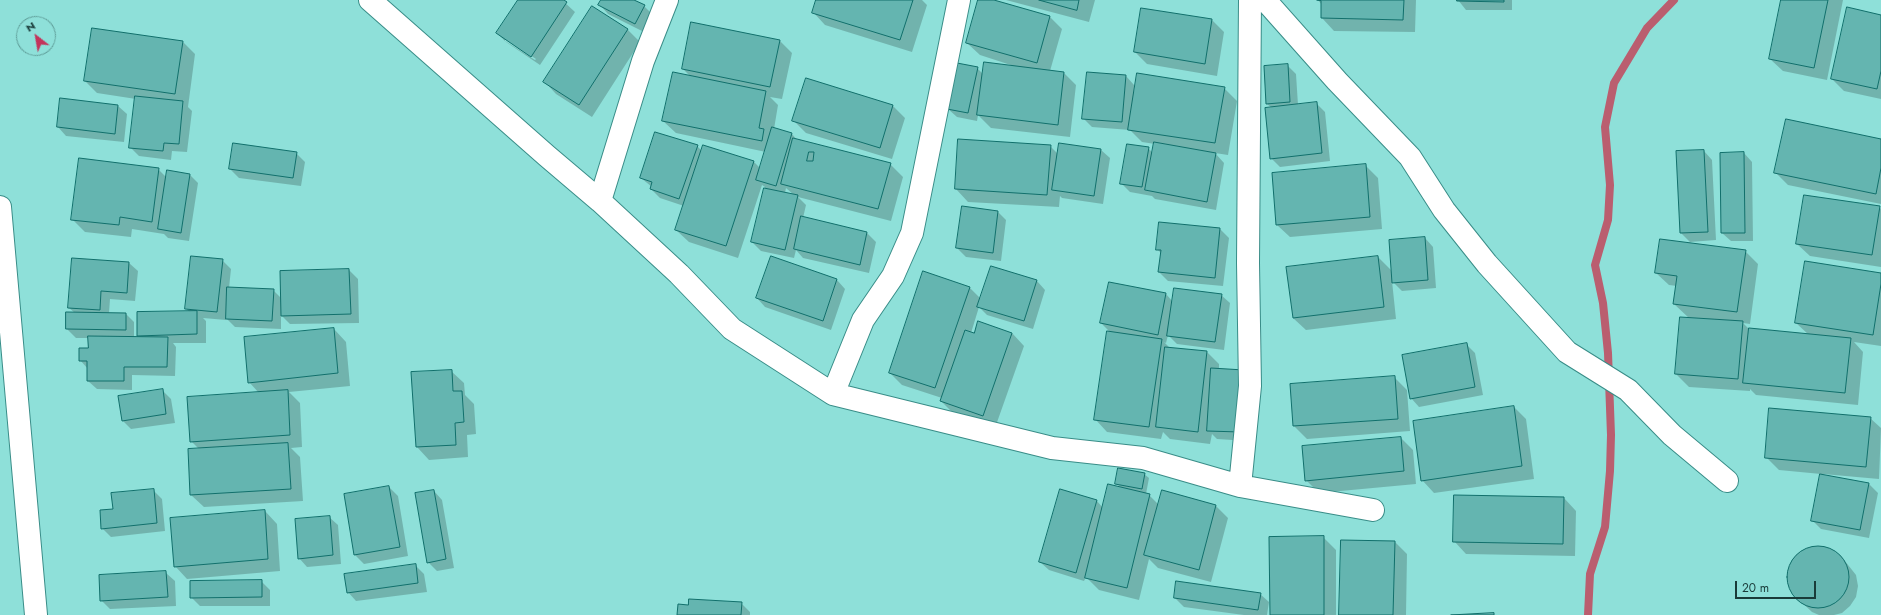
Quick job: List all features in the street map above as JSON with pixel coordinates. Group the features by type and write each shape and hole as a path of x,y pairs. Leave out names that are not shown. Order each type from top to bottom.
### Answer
{"street":[{"path":"370,0 600,201 679,274 732,329 833,394 1052,448 1143,458 1240,486 1373,510"},
{"path":"600,201 643,60 666,0"},
{"path":"833,394 863,320 892,276 912,233 959,0"},
{"path":"1240,486 1250,386 1248,263 1250,0"},
{"path":"1265,0 1337,81 1410,157 1444,210 1487,264 1567,352 1628,390 1672,435 1727,481"},
{"path":"0,207 36,615"}],"building":[{"path":"518,0 564,0 567,2 531,57 496,33"},
{"path":"601,0 634,0 645,5 635,24 598,5"},
{"path":"816,0 913,0 900,40 812,13"},
{"path":"978,0 994,0 1050,16 1037,63 966,43"},
{"path":"1039,0 1079,0 1077,10"},
{"path":"1317,0 1404,0 1403,20 1321,18 1321,1"},
{"path":"1504,0 1504,2 1457,1"},
{"path":"1781,0 1828,0 1814,68 1769,59"},
{"path":"592,6 628,29 579,105 543,82"},
{"path":"1847,7 1881,15 1881,71 1877,89 1831,79"},
{"path":"1141,8 1212,19 1205,64 1134,52"},
{"path":"691,22 780,40 770,87 682,69"},
{"path":"92,28 183,41 175,94 84,81"},
{"path":"984,62 1064,72 1058,125 977,115"},
{"path":"957,63 978,67 968,113 947,109"},
{"path":"1288,64 1290,102 1266,104 1264,66"},
{"path":"673,72 766,91 759,128 764,129 762,141 662,121"},
{"path":"1087,72 1126,75 1122,122 1082,119"},
{"path":"1137,73 1225,87 1215,143 1128,130"},
{"path":"806,78 893,105 880,148 792,121"},
{"path":"135,96 183,101 179,144 164,143 163,151 129,148"},
{"path":"60,98 118,105 115,134 57,127"},
{"path":"1317,102 1322,153 1270,159 1265,108"},
{"path":"1786,119 1881,139 1881,168 1876,194 1774,173"},
{"path":"772,127 792,133 776,186 756,180"},
{"path":"655,132 698,145 679,199 650,189 652,182 640,178"},
{"path":"793,138 891,163 878,209 781,184","holes":["809,152 814,152 813,161 807,161"]},
{"path":"958,139 1051,145 1047,195 955,189"},
{"path":"1154,142 1216,153 1207,202 1145,190"},
{"path":"233,143 297,152 293,178 229,169"},
{"path":"1059,143 1101,149 1094,196 1052,190"},
{"path":"1127,144 1149,147 1142,187 1120,184"},
{"path":"703,145 754,161 726,246 675,230"},
{"path":"1704,150 1708,232 1680,233 1676,151"},
{"path":"1744,152 1745,233 1721,233 1720,153"},
{"path":"79,158 159,168 152,222 120,217 119,225 71,220"},
{"path":"1366,164 1370,217 1276,225 1272,173"},
{"path":"167,170 190,174 181,233 158,229"},
{"path":"764,188 798,195 785,250 751,242"},
{"path":"1804,195 1880,206 1872,255 1796,244"},
{"path":"962,206 998,211 993,253 956,248"},
{"path":"801,216 867,232 860,265 794,249"},
{"path":"1159,222 1220,228 1215,278 1158,272 1161,250 1156,250"},
{"path":"1425,237 1428,280 1392,283 1389,240"},
{"path":"1660,239 1746,250 1737,312 1673,304 1677,276 1655,273"},
{"path":"191,256 223,259 217,312 185,309"},
{"path":"771,256 837,279 823,321 756,298"},
{"path":"1378,256 1384,307 1293,318 1286,267"},
{"path":"72,258 129,262 127,293 101,291 100,310 68,308"},
{"path":"1805,261 1881,273 1881,284 1873,335 1795,323"},
{"path":"991,266 1037,280 1024,321 977,307"},
{"path":"349,269 351,314 281,316 280,271"},
{"path":"923,271 970,287 935,388 889,373"},
{"path":"1109,282 1166,293 1158,335 1100,323"},
{"path":"227,287 274,289 272,321 226,319"},
{"path":"1174,288 1222,294 1215,342 1167,336"},
{"path":"197,311 197,334 137,336 137,312"},
{"path":"66,312 126,313 126,330 66,329"},
{"path":"1680,317 1743,321 1738,379 1675,374"},
{"path":"978,321 1012,333 983,416 940,401 965,330 974,333"},
{"path":"334,328 338,373 248,383 244,337"},
{"path":"1749,328 1851,338 1845,393 1743,383"},
{"path":"1107,331 1162,339 1149,427 1094,420"},
{"path":"88,336 168,337 167,367 124,367 124,381 87,381 87,361 79,361 79,348 88,348"},
{"path":"1467,343 1475,387 1410,399 1402,355"},
{"path":"1165,347 1207,351 1198,432 1156,427"},
{"path":"1211,368 1244,370 1240,432 1207,431"},
{"path":"452,370 453,391 462,391 464,422 455,423 456,445 416,447 411,372"},
{"path":"1395,376 1398,419 1293,426 1290,384"},
{"path":"163,389 166,414 122,421 118,396"},
{"path":"288,390 290,435 190,442 187,397"},
{"path":"1514,406 1522,466 1421,481 1413,421"},
{"path":"1769,408 1871,417 1866,467 1765,458"},
{"path":"1401,437 1404,471 1305,481 1302,446"},
{"path":"288,443 291,489 190,495 188,449"},
{"path":"1118,468 1145,473 1142,489 1115,484"},
{"path":"1820,474 1869,483 1860,530 1811,521"},
{"path":"1108,484 1150,494 1127,588 1085,578"},
{"path":"389,486 400,547 354,555 344,494"},
{"path":"154,489 157,523 101,529 100,510 113,509 111,493"},
{"path":"1060,489 1097,500 1076,573 1039,562"},
{"path":"434,490 446,559 427,563 415,493"},
{"path":"1162,490 1216,505 1199,570 1144,555"},
{"path":"1454,495 1564,497 1563,544 1453,542"},
{"path":"265,510 268,559 174,567 170,518"},
{"path":"330,516 333,555 298,559 295,519"},
{"path":"1324,536 1324,615 1270,615 1269,537"},
{"path":"1341,540 1395,541 1393,615 1339,615"},
{"path":"1818,546 1830,548 1840,555 1847,565 1849,577 1847,589 1840,599 1830,606 1818,608 1806,606 1796,599 1789,589 1787,577 1789,565 1796,555 1806,548"},
{"path":"416,564 418,583 347,593 344,574"},
{"path":"166,571 168,597 100,601 99,575"},
{"path":"262,580 262,597 190,598 190,581"},
{"path":"1176,581 1261,593 1258,610 1174,598"},
{"path":"689,599 742,602 741,615 677,615 678,604 688,605"},
{"path":"1494,613 1494,615 1451,615"}],"waterway":[{"path":"1588,615 1590,574 1605,527 1610,471 1611,435 1608,353 1603,303 1595,265 1608,220 1610,185 1605,127 1614,83 1647,28 1674,0"}]}
